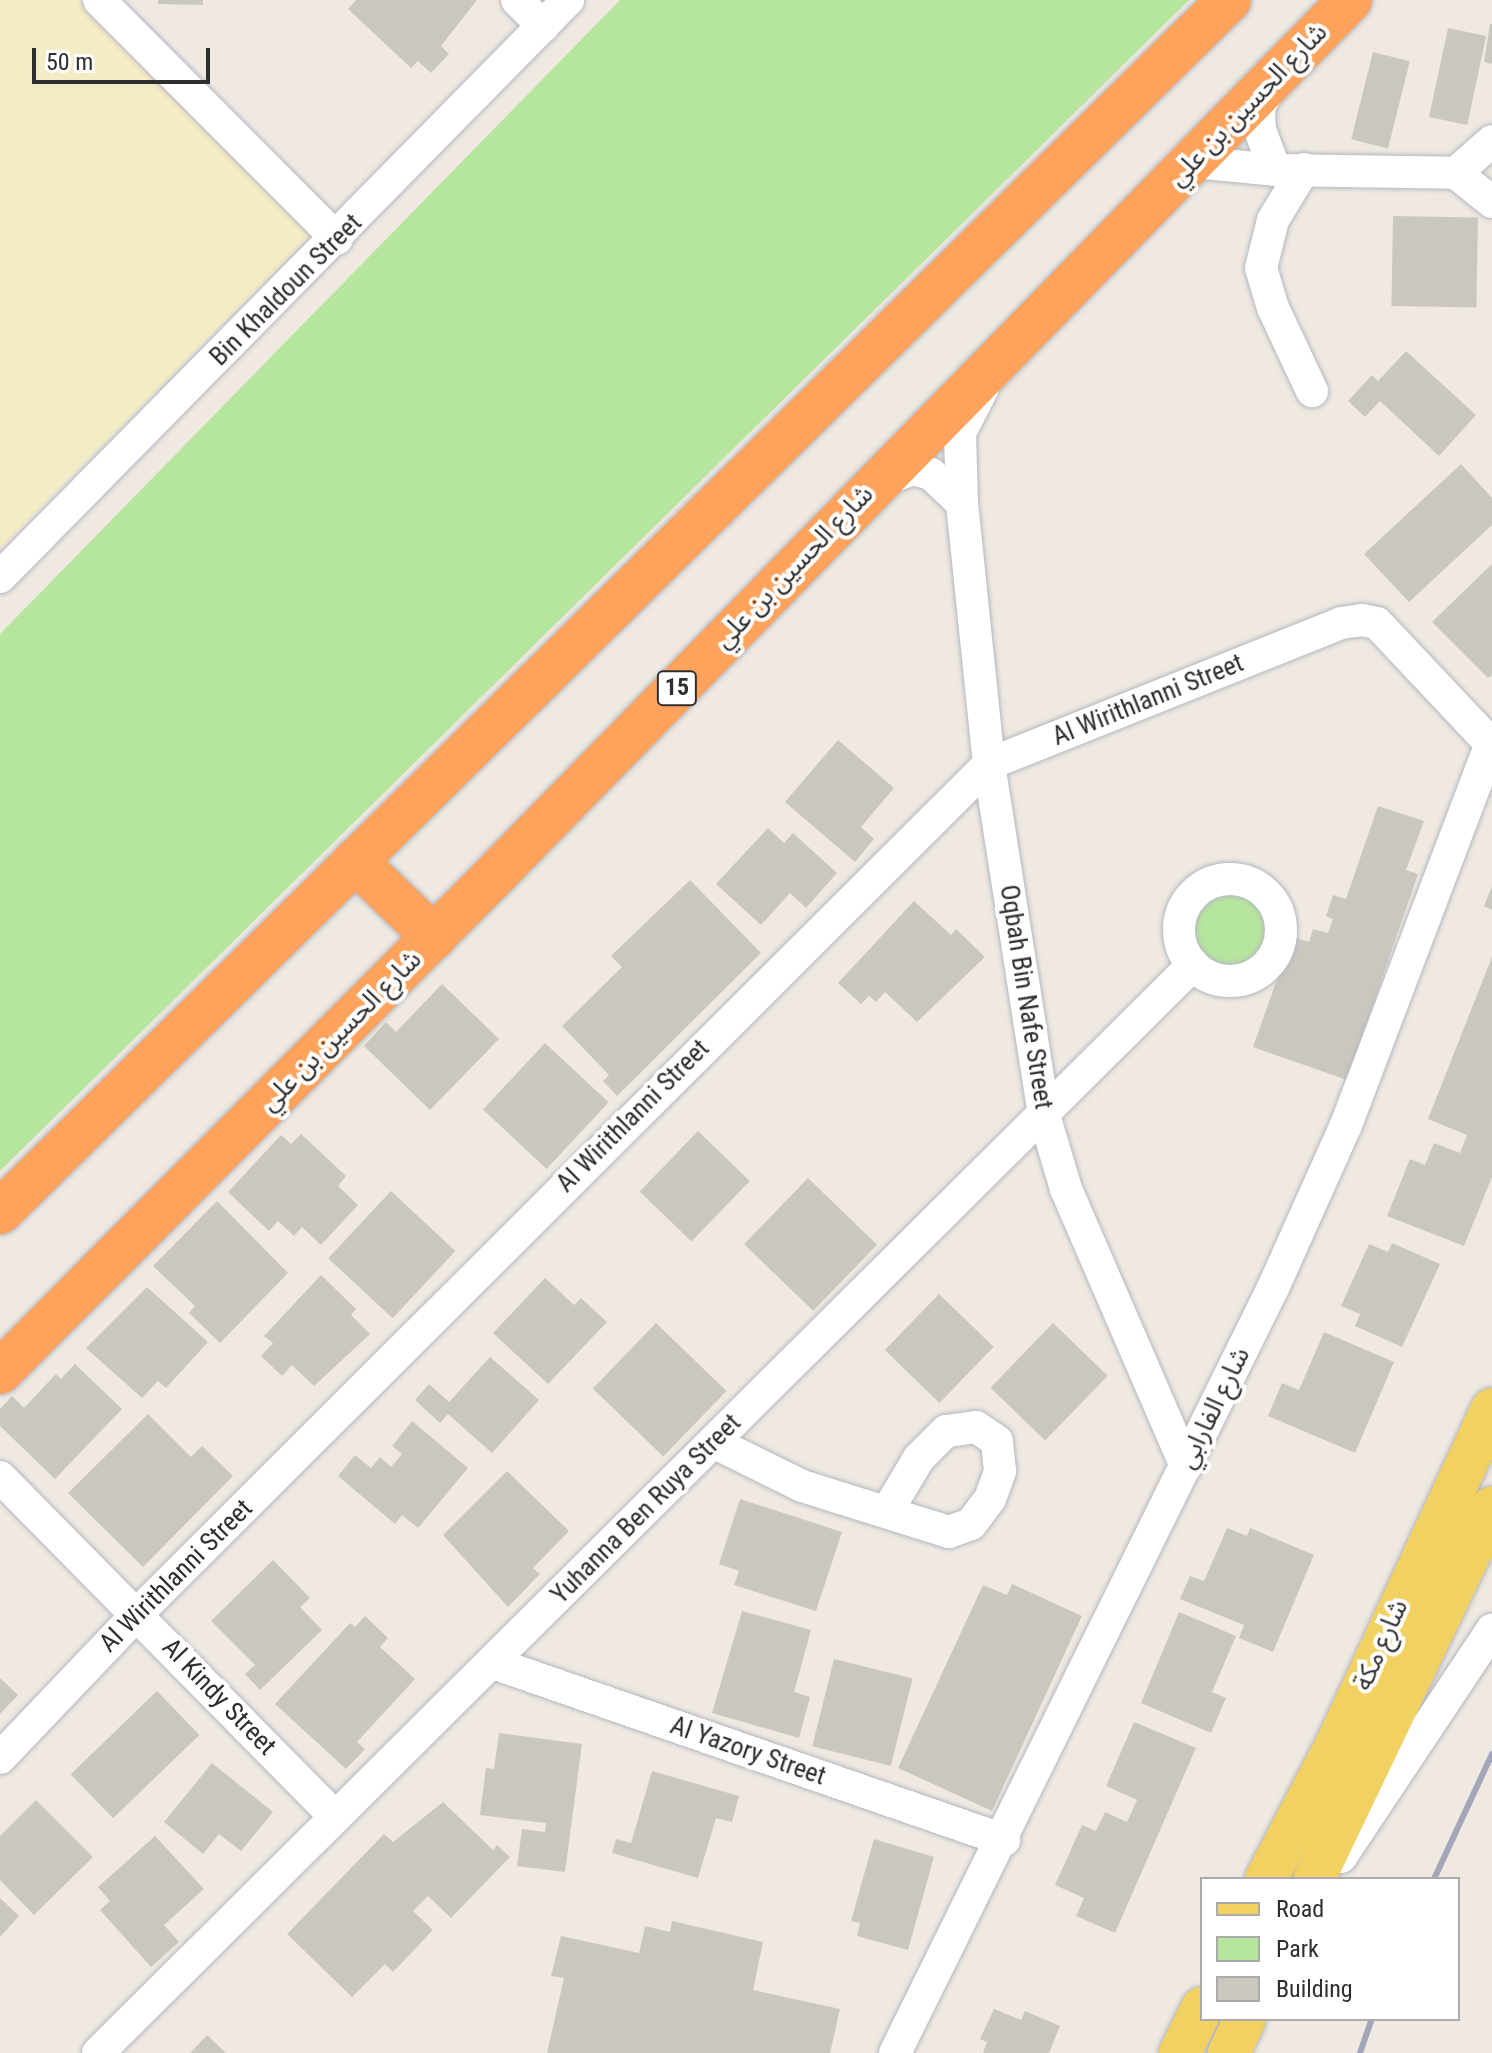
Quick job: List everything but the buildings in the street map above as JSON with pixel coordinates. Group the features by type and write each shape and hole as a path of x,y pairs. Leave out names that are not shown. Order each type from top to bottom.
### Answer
{"highway":[{"path":"0,1212 1229,0"},
{"name":"شارع الحسين بن علي","path":"0,1372 434,937 1350,0"},
{"path":"355,861 434,937"}],"main road":[{"name":"شارع مكة","path":"1267,1877 1329,1758 1492,1409"},
{"name":"شارع مكة","path":"1315,1877 1492,1507"},
{"path":"1180,2053 1200,2012"},
{"path":"1229,2053 1244,2021"}],"street":[{"path":"99,0 337,239"},
{"path":"517,0 543,26"},
{"name":"Bin Khaldoun Street","path":"0,577 337,239 568,0"},
{"path":"1278,73 1259,107 1260,130 1289,170"},
{"path":"1456,173 1492,141"},
{"path":"1194,162 1289,170 1456,173 1492,202"},
{"path":"1289,170 1261,268 1273,308 1312,391"},
{"name":"Oqbah Bin Nafe Street","path":"997,360 960,433 962,503 989,764 1044,1115 1066,1189 1186,1466"},
{"path":"876,482 913,469 931,474 962,503"},
{"name":"Al Wirithlanni Street","path":"0,1758 138,1613 989,764 1341,623 1362,620 1377,623 1492,744"},
{"name":"شارع الفارابي","path":"895,2053 1004,1840 1186,1466 1346,1125 1492,744"},
{"name":"Yuhanna Ben Ruya Street","path":"98,2053 1193,965"},
{"path":"713,1442 802,1486 888,1510"},
{"name":"Al Kindy Street","path":"0,1477 138,1613 335,1817"},
{"path":"1326,1877 1492,1630"},
{"name":"Al Yazory Street","path":"493,1663 1004,1840"}],"green space":[{"path":"620,0 1189,0 0,1171 0,634"},
{"path":"1230,886 1255,893 1267,905 1274,930 1267,955 1255,967 1230,974 1205,967 1193,955 1186,930 1193,905 1205,893"}],"sand":[{"path":"0,0 79,0 314,232 0,548"}],"railway":[{"path":"1435,1877 1492,1754"},
{"path":"1360,2053 1371,2021"}]}
